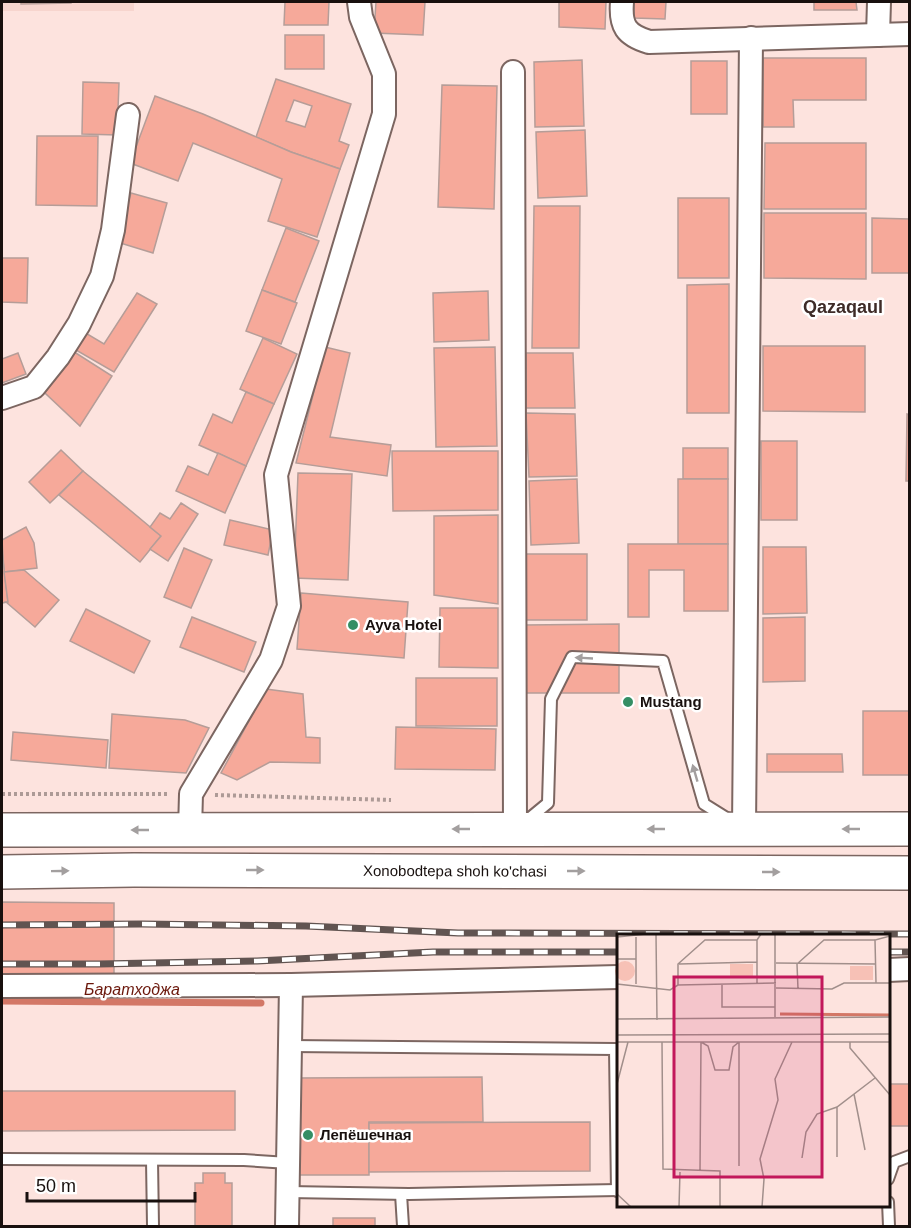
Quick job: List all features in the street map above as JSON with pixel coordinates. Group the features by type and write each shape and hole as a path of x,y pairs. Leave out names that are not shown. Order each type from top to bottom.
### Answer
{"highway":[{"path":"2,830 909,829"},
{"name":"Xonobodtepa shoh ko'chasi","path":"2,872 158,870 909,873"}],"street":[{"path":"190,830 191,794 271,660 289,606 276,475 384,114 384,74 361,17 359,2"},
{"path":"878,35 879,2"},
{"path":"622,6 624,24 632,36 649,42 909,34"},
{"path":"744,829 751,38"},
{"path":"513,72 515,829"},
{"path":"2,399 33,387 58,357 79,324 102,276 113,230 128,116"},
{"path":"890,970 909,969"},
{"path":"2,986 291,1001 617,977"},
{"path":"287,1227 291,1001"}],"lane":[{"path":"515,829 548,803 551,699 572,657 663,661 704,804 744,829"},
{"path":"290,1046 615,1049 617,1144"},
{"path":"890,1173 894,1162 909,1156"},
{"path":"2,1159 244,1160 288,1163"},
{"path":"152,1160 153,1227"},
{"path":"288,1192 401,1194 617,1191"},
{"path":"401,1194 403,1227"},
{"path":"888,1207 889,1227"}],"shaded area":[{"path":"2,2 134,2 134,11 2,11"}],"building":[{"path":"21,2 71,2 71,3 21,4"},
{"path":"285,2 329,2 328,25 284,25"},
{"path":"376,2 425,2 423,35 374,33"},
{"path":"559,2 606,2 605,29 559,27"},
{"path":"634,2 666,2 665,19 634,18"},
{"path":"814,2 856,2 857,10 814,10"},
{"path":"285,35 324,35 324,69 285,69"},
{"path":"763,58 866,58 866,100 793,100 794,127 763,127"},
{"path":"582,60 584,126 535,127 534,62"},
{"path":"691,61 727,61 727,114 691,114"},
{"path":"276,79 351,104 339,141 349,145 340,169 256,137","holes":["294,100 312,106 305,127 286,121"]},
{"path":"83,82 119,83 117,135 82,134"},
{"path":"442,85 497,86 494,209 438,207"},
{"path":"155,96 291,152 340,169 317,237 268,221 282,179 193,143 178,181 130,163"},
{"path":"585,130 587,196 538,198 536,132"},
{"path":"37,136 98,136 97,206 36,205"},
{"path":"765,143 866,143 866,209 764,209"},
{"path":"131,193 167,203 153,253 117,242"},
{"path":"678,198 729,198 729,278 678,278"},
{"path":"534,206 580,206 579,348 532,348"},
{"path":"764,213 866,213 866,279 764,278"},
{"path":"872,218 910,219 910,273 872,273"},
{"path":"286,228 319,241 295,302 262,290"},
{"path":"2,258 28,258 27,303 2,302"},
{"path":"729,284 729,413 687,413 687,285"},
{"path":"262,290 297,303 281,344 246,331"},
{"path":"488,291 489,340 434,342 433,293"},
{"path":"137,293 157,304 114,372 69,346 79,329 104,344"},
{"path":"263,338 297,354 274,404 240,389"},
{"path":"763,346 865,346 865,412 763,411"},
{"path":"325,347 350,353 330,437 391,445 387,476 296,463"},
{"path":"495,347 497,446 436,447 434,348"},
{"path":"68,348 112,376 80,426 45,393"},
{"path":"18,353 26,374 2,383 2,359"},
{"path":"526,353 573,353 575,408 526,408"},
{"path":"246,392 274,404 246,466 199,445 213,414 232,423"},
{"path":"526,413 575,414 577,476 529,477"},
{"path":"907,414 910,415 910,481 906,481"},
{"path":"761,441 797,441 797,520 761,520"},
{"path":"683,448 728,448 728,479 683,479"},
{"path":"61,450 83,471 50,503 29,482"},
{"path":"392,451 498,451 498,510 393,511"},
{"path":"218,453 246,466 225,513 176,491 188,466 208,475"},
{"path":"83,471 161,536 140,562 59,495"},
{"path":"298,473 352,474 348,580 294,578"},
{"path":"577,479 579,543 531,545 529,481"},
{"path":"678,479 728,479 728,544 678,544"},
{"path":"181,503 198,514 168,561 150,549 161,536 150,527 160,513 170,519"},
{"path":"498,515 498,604 434,595 434,516"},
{"path":"230,520 273,530 268,555 224,545"},
{"path":"26,527 34,543 37,568 4,572 2,540"},
{"path":"628,544 728,544 728,611 684,611 684,570 649,570 649,617 628,617"},
{"path":"763,547 806,547 807,613 763,614"},
{"path":"184,548 212,560 191,608 164,597"},
{"path":"2,552 8,602 2,603"},
{"path":"526,554 587,554 587,620 526,620"},
{"path":"24,570 59,600 35,627 6,602 8,602 4,572"},
{"name":"Ayva Hotel","path":"301,593 408,602 404,658 297,649"},
{"path":"440,608 498,608 498,668 439,667"},
{"path":"86,609 150,641 134,673 70,641"},
{"path":"192,617 256,642 244,672 180,647"},
{"path":"805,617 805,681 763,682 763,618"},
{"path":"619,624 619,693 526,693 525,625"},
{"path":"416,678 497,678 497,726 416,726"},
{"path":"266,689 303,694 306,737 320,738 320,763 270,762 237,780 221,773"},
{"path":"863,711 910,711 910,775 863,775"},
{"path":"112,714 185,720 209,728 186,773 109,768"},
{"path":"396,727 496,729 495,770 395,769"},
{"path":"13,732 108,740 106,768 11,760"},
{"path":"767,754 842,754 843,772 767,772"},
{"path":"2,902 114,903 114,974 2,974"},
{"path":"482,1077 483,1122 369,1122 369,1175 297,1175 296,1078"},
{"path":"890,1084 910,1084 910,1126 890,1126"},
{"path":"2,1091 235,1091 235,1130 2,1131"},
{"path":"590,1122 590,1171 369,1172 369,1123"},
{"path":"203,1173 225,1173 225,1183 232,1183 232,1226 195,1226 195,1183 203,1183"},
{"path":"333,1218 375,1218 375,1226 333,1226"}],"waterway":[{"name":"Баратходжа","path":"2,1001 261,1003"}],"railway":[{"path":"2,925 306,926 458,933 910,934"},
{"path":"2,964 257,961 433,952 617,952"},
{"path":"890,952 910,952"}],"place":[{"name":"Ayva Hotel","path":"353,625"},
{"name":"Mustang","path":"628,702"},
{"name":"Лепёшечная","path":"308,1135"}],"district":[{"name":"Qazaqaul","path":"843,307"}]}
